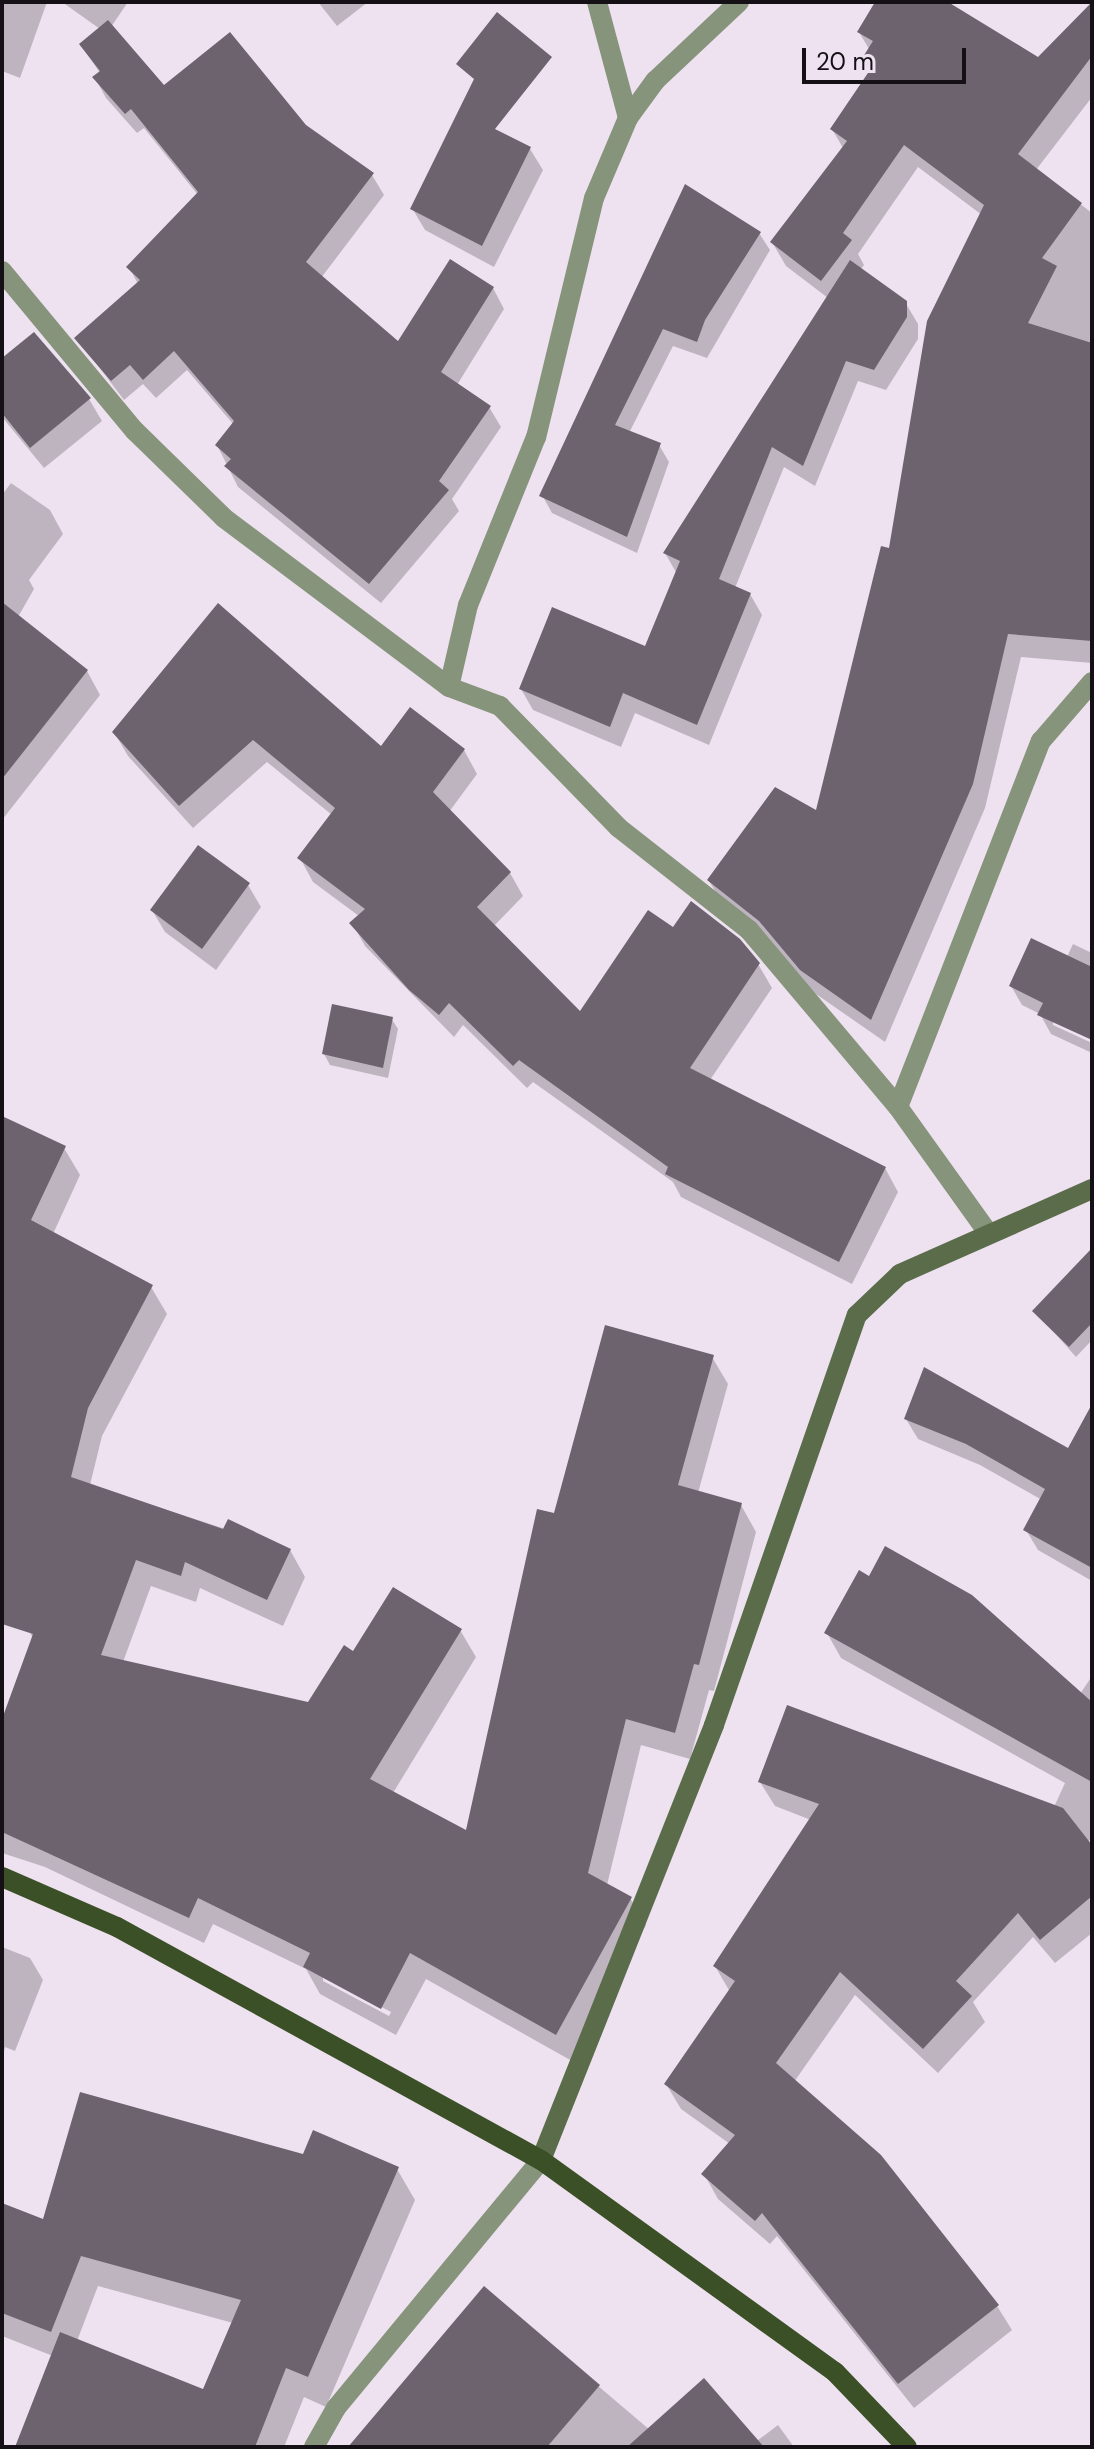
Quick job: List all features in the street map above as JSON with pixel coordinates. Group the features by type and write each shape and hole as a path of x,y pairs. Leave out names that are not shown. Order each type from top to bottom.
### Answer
{"main road":[{"path":"2,1877 117,1927 541,2160 835,2372 907,2447"}],"street":[{"path":"597,2 628,118"},
{"path":"449,687 468,605 536,437 594,198 628,118 655,81 739,2"},
{"path":"2,271 135,431 224,518 449,687 500,706 619,828 749,930 898,1107 989,1234"},
{"path":"898,1107 1041,741 1092,682"},
{"path":"314,2447 336,2408 541,2160 714,1725 857,1315 900,1274 1092,1189"}],"building":[{"path":"875,2 948,2 1038,57 1092,2 1092,56 1018,154 1082,203 1042,258 1057,266 1028,323 1092,343 1092,641 1008,634 973,784 871,1020 800,970 759,921 707,880 775,787 816,810 881,546 889,548 927,321 984,205 904,145 843,233 852,240 821,281 770,242 847,141 830,129 872,67 861,60 873,41 857,32"},
{"path":"497,12 552,57 495,129 531,147 482,246 410,209 474,79 456,64"},
{"path":"108,20 164,85 230,32 306,125 374,173 306,262 398,341 450,259 494,287 441,372 491,406 439,481 449,490 369,584 224,466 231,459 215,445 234,421 174,351 143,380 130,365 111,381 74,338 140,280 126,267 198,192 131,109 125,114 92,77 100,71 79,44"},
{"path":"685,184 761,232 705,320 697,342 663,329 615,425 661,443 627,537 539,496"},
{"path":"850,260 907,301 907,317 874,370 846,361 803,466 772,447 719,579 751,593 697,725 623,693 610,727 519,689 552,607 645,646 680,561 663,553"},
{"path":"34,332 91,398 30,448 2,413 2,358"},
{"path":"2,602 88,670 2,779"},
{"path":"218,603 381,746 410,707 465,749 433,792 511,872 477,907 580,1011 648,910 673,927 691,901 740,939 760,963 690,1068 886,1167 839,1262 665,1174 668,1167 519,1060 513,1066 449,1003 439,1015 409,990 349,923 365,909 297,858 335,808 253,740 179,806 112,732"},
{"path":"198,845 250,883 202,949 150,910"},
{"path":"1031,938 1092,967 1092,1040 1037,1015 1043,1003 1009,986"},
{"path":"332,1004 393,1017 383,1068 322,1054"},
{"path":"2,1116 66,1146 31,1220 153,1285 88,1408 71,1477 223,1529 228,1519 291,1549 267,1600 185,1562 181,1576 136,1560 101,1655 308,1702 344,1645 353,1651 393,1587 462,1629 370,1779 466,1830 537,1509 554,1513 605,1325 714,1355 678,1485 742,1503 699,1665 694,1664 675,1733 626,1719 588,1873 632,1897 556,2035 410,1953 381,2009 303,1967 310,1953 198,1898 189,1918 2,1832 2,1719 33,1634 2,1624"},
{"path":"1092,1248 1092,1323 1069,1347 1032,1311"},
{"path":"924,1367 1068,1448 1092,1404 1092,1568 1023,1530 1045,1489 966,1444 904,1419"},
{"path":"885,1546 972,1595 1092,1702 1092,1782 824,1633 859,1570 869,1576"},
{"path":"787,1705 1063,1808 1092,1845 1092,1896 1040,1940 1018,1913 956,1981 972,1996 923,2049 840,1972 776,2063 881,2155 999,2305 898,2384 762,2213 755,2221 701,2174 735,2135 664,2084 735,1981 713,1966 819,1804 758,1782"},
{"path":"80,2092 303,2154 313,2130 399,2167 308,2377 286,2368 255,2447 15,2447 60,2332 203,2389 241,2300 81,2256 51,2332 2,2313 2,2203 43,2219"},
{"path":"484,2286 600,2385 547,2447 348,2447"},
{"path":"704,2378 764,2447 627,2447"}]}
